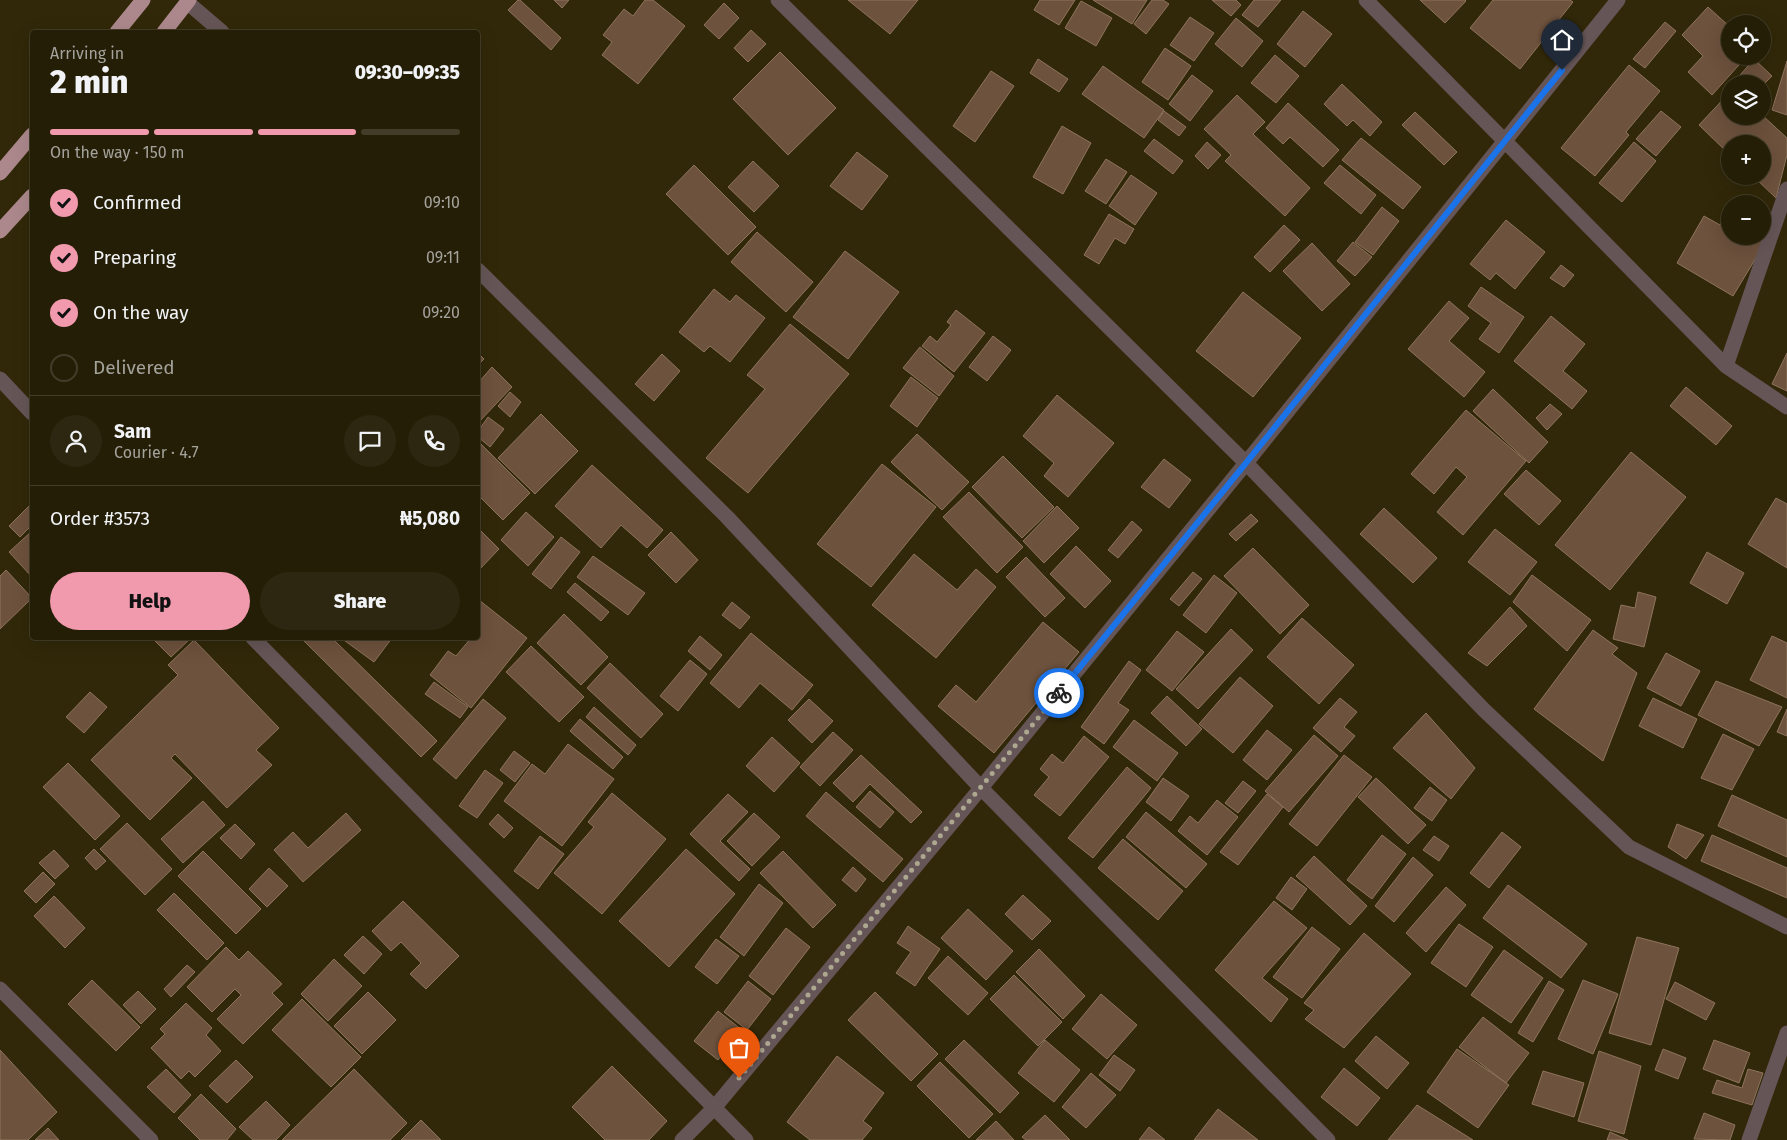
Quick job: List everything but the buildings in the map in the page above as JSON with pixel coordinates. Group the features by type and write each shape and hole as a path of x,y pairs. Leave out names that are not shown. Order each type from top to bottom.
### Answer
{"highway":[{"path":"120,30 143,0"},
{"path":"166,30 188,1"},
{"path":"0,173 30,137"},
{"path":"0,231 30,198"}],"street":[{"path":"778,0 1246,463 1484,710 1629,847 1787,927"},
{"path":"1366,0 1726,366 1787,407"},
{"path":"682,1140 714,1108 981,788 1246,463 1618,0"},
{"path":"188,1 220,30"},
{"path":"1726,366 1787,189"},
{"path":"480,272 727,517 981,788 1328,1140"},
{"path":"0,380 30,411"},
{"path":"255,640 746,1140"},
{"path":"0,988 151,1140"},
{"path":"1749,1140 1787,1033"}],"way so far":[{"path":"739,1078 1059,693"}],"route":[{"path":"1059,693 1562,70"}]}
